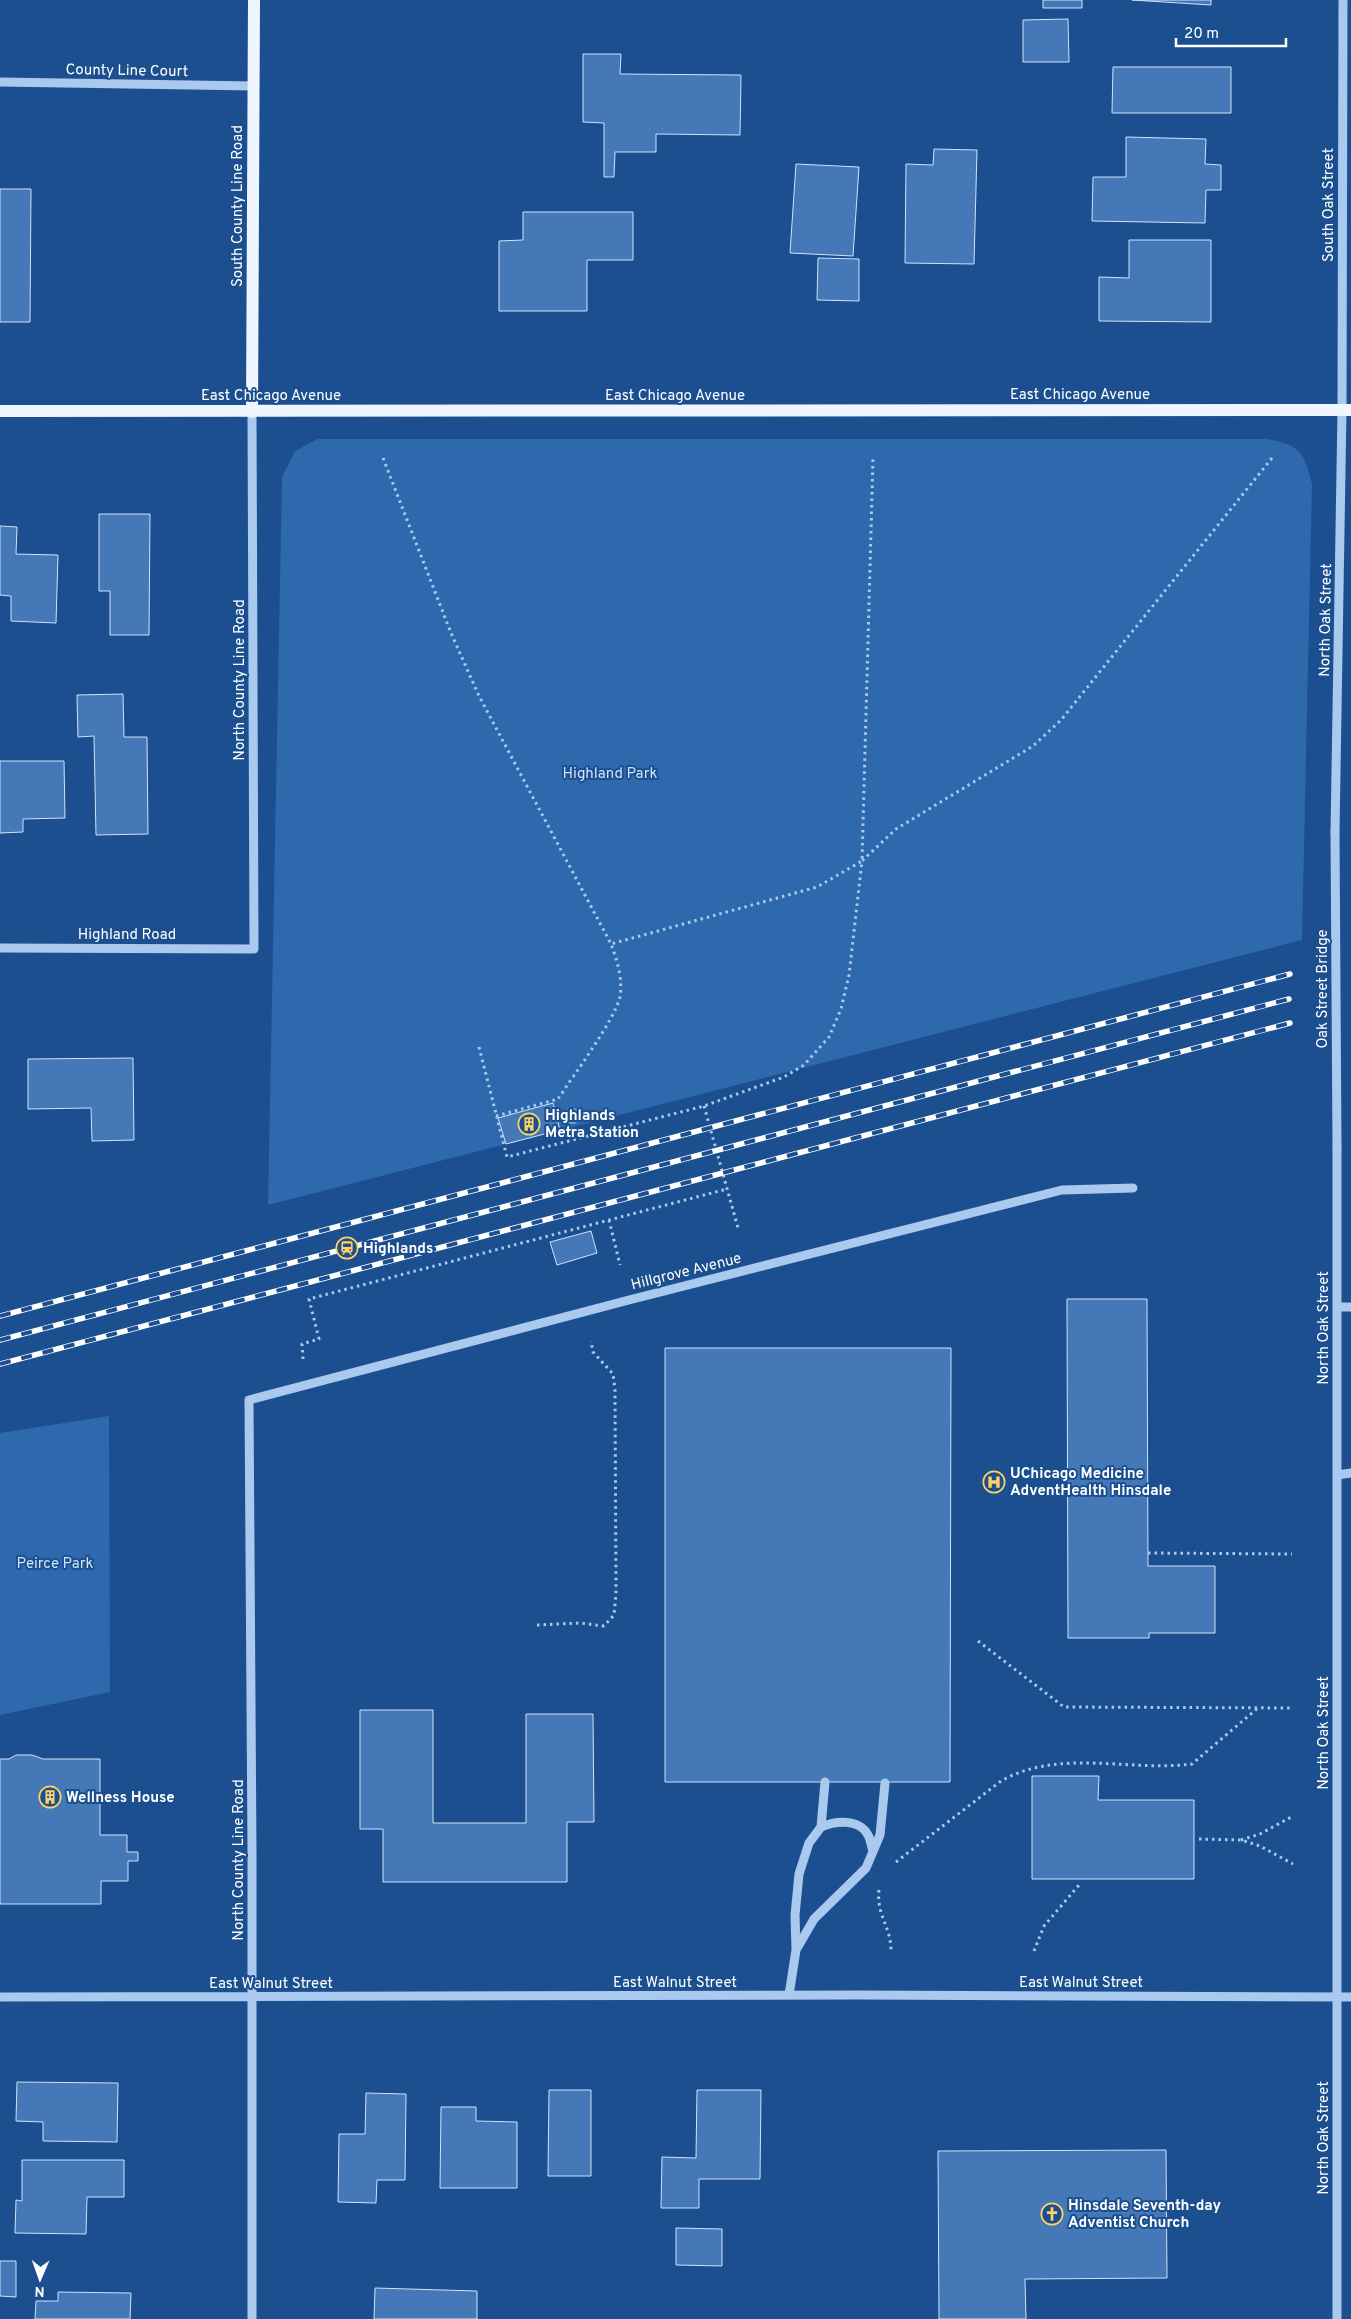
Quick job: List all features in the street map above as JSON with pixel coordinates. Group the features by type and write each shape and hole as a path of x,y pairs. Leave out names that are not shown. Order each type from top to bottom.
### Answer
{"main road":[{"name":"South County Line Road","path":"252,412 254,0"},
{"name":"East Chicago Avenue","path":"0,411 1346,410"}],"street":[{"name":"South Oak Street","path":"1343,0 1346,410"},
{"name":"County Line Court","path":"0,82 254,86"},
{"name":"North Oak Street","path":"1335,832 1346,410"},
{"name":"North County Line Road","path":"252,412 254,949"},
{"name":"Oak Street Bridge","path":"1335,832 1337,1146"},
{"name":"Highland Road","path":"0,948 254,949"},
{"name":"North Oak Street","path":"1337,1146 1337,2319"},
{"name":"Hillgrove Avenue","path":"249,1400 629,1300 1062,1190 1133,1188"},
{"path":"1337,1307 1351,1307"},
{"name":"North County Line Road","path":"249,1400 252,2319"},
{"path":"1337,1475 1351,1473"},
{"path":"821,1827 825,1782"},
{"path":"796,1950 814,1919 866,1868 880,1835 886,1783"},
{"path":"789,1995 796,1950 795,1915 799,1874 809,1843 821,1827 832,1822 843,1821 858,1825 868,1834 873,1852"},
{"name":"East Walnut Street","path":"0,1997 789,1995 1351,1997"}],"path":[{"path":"383,458 447,624 479,696 611,944 619,968 620,997 609,1019 558,1099 496,1116"},
{"path":"478,1046 507,1157 704,1106 784,1077 804,1065 829,1037 841,1009 850,975 862,862 872,458"},
{"path":"611,944 817,887 862,862 896,829 1033,746 1061,720 1272,458"},
{"path":"704,1106 738,1228"},
{"path":"303,1359 302,1344 319,1339 309,1299 727,1189"},
{"path":"609,1220 620,1264"},
{"path":"537,1625 580,1624 604,1626 614,1615 616,1593 615,1390 613,1374 593,1352 591,1341"},
{"path":"1148,1553 1292,1554"},
{"path":"978,1641 1064,1707 1292,1708"},
{"path":"890,1867 907,1851 1001,1781 1019,1770 1057,1764 1192,1764 1259,1708"},
{"path":"1242,1840 1260,1834 1293,1816"},
{"path":"1199,1839 1242,1840 1260,1846 1293,1864"},
{"path":"1034,1951 1044,1926 1079,1885"},
{"path":"879,1888 877,1904 881,1917 891,1936 890,1951"}],"green space":[{"name":"Highland Park","path":"318,439 1267,439 1294,447 1303,457 1312,484 1302,940 268,1205 282,477 295,451"},
{"name":"Peirce Park","path":"109,1416 110,1692 0,1715 0,1433"}],"building":[{"path":"1043,0 1082,0 1082,8 1043,8"},
{"path":"1132,0 1211,0 1211,5"},
{"path":"1068,19 1069,62 1023,62 1023,20"},
{"path":"583,54 621,54 620,74 741,75 740,135 656,134 656,152 615,152 614,177 604,177 604,123 583,122"},
{"path":"1113,67 1231,67 1231,113 1112,113"},
{"path":"1126,137 1206,139 1205,164 1221,165 1221,190 1206,190 1205,223 1092,221 1093,177 1126,177"},
{"path":"934,149 977,150 974,264 905,263 906,164 933,165"},
{"path":"796,164 859,167 853,256 790,253"},
{"path":"0,189 31,189 30,322 0,322"},
{"path":"523,212 633,212 633,260 587,260 587,311 499,311 499,241 523,240"},
{"path":"1129,240 1211,240 1211,322 1099,321 1099,277 1129,278"},
{"path":"818,258 859,259 859,301 817,300"},
{"path":"99,514 150,514 149,635 110,635 110,591 99,591"},
{"path":"0,526 17,527 16,554 58,555 56,623 11,621 11,596 0,595"},
{"path":"123,694 124,737 147,737 148,834 96,835 94,736 78,737 77,695"},
{"path":"0,761 64,761 65,818 23,819 23,832 0,833"},
{"path":"133,1058 134,1140 92,1141 91,1108 28,1109 28,1059"},
{"name":"Highlands Metra Station","path":"553,1103 560,1130 506,1144 498,1118"},
{"path":"591,1231 597,1253 557,1265 550,1242"},
{"path":"1067,1299 1147,1299 1148,1566 1215,1566 1215,1633 1149,1633 1149,1638 1068,1638"},
{"path":"665,1348 951,1348 950,1782 665,1782"},
{"path":"360,1710 433,1710 433,1823 526,1823 526,1714 593,1714 594,1822 567,1822 567,1882 383,1882 383,1829 360,1829"},
{"name":"Wellness House","path":"16,1755 32,1755 43,1759 100,1759 100,1835 127,1835 127,1852 138,1852 138,1861 128,1861 128,1881 101,1881 101,1904 0,1904 0,1759 9,1759"},
{"path":"1032,1776 1099,1776 1098,1800 1194,1800 1194,1879 1032,1879"},
{"path":"17,2082 118,2083 117,2142 43,2141 43,2122 16,2121"},
{"path":"549,2090 591,2090 591,2176 548,2176"},
{"path":"697,2090 761,2090 760,2179 699,2179 699,2208 661,2208 662,2157 696,2158"},
{"path":"366,2093 406,2094 405,2180 377,2180 376,2203 338,2202 339,2134 365,2134"},
{"path":"441,2107 476,2107 476,2121 517,2122 517,2188 440,2188"},
{"name":"Hinsdale Seventh-day Adventist Church","path":"1166,2150 1167,2278 1025,2279 1026,2319 939,2319 938,2151"},
{"path":"22,2160 124,2160 124,2197 87,2197 86,2234 15,2233 16,2200 22,2201"},
{"path":"676,2228 722,2229 722,2266 676,2265"},
{"path":"0,2261 16,2261 16,2297 0,2296"},
{"path":"375,2288 477,2291 477,2319 374,2319"},
{"path":"58,2292 131,2293 130,2319 35,2319 36,2301 58,2301"}],"railway":[{"path":"0,1316 1290,974"},
{"path":"0,1340 1289,999"},
{"path":"0,1364 1290,1023"}],"place":[{"name":"Highlands Metra Station","path":"529,1124"},
{"name":"Highlands","path":"347,1248"},
{"name":"UChicago Medicine AdventHealth Hinsdale","path":"994,1482"},
{"name":"Wellness House","path":"50,1797"},
{"name":"Hinsdale Seventh-day Adventist Church","path":"1052,2214"}]}
